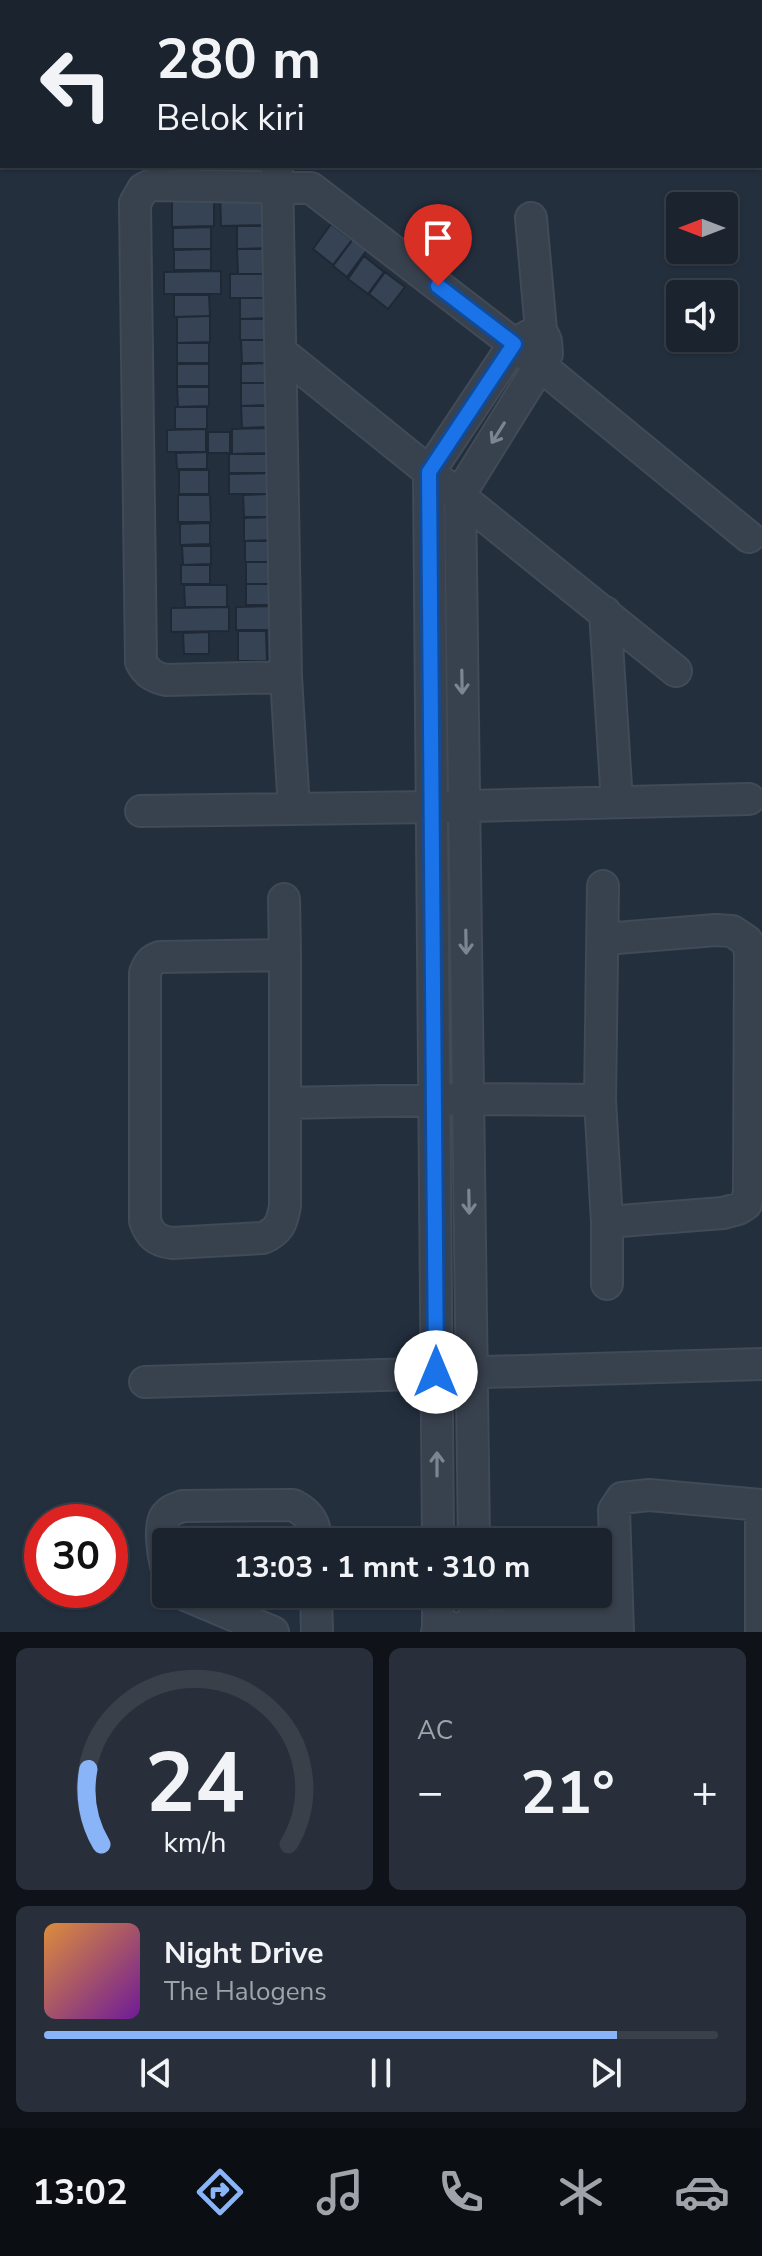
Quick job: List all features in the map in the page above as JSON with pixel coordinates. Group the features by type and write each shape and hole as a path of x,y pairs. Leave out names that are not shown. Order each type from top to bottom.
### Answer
{"street":[{"path":"277,176 286,677 294,809"},
{"path":"286,677 166,680 146,671 140,652 135,203 143,189 151,185 277,176 313,189 514,344 749,537"},
{"path":"474,1528 460,494 548,348 541,330 531,218"},
{"path":"438,1528 429,472 514,344 541,330"},
{"path":"281,352 676,671"},
{"path":"605,612 617,802"},
{"path":"141,811 749,799"},
{"path":"603,886 600,1100 607,1284"},
{"path":"284,899 285,955 287,1103 282,1222 274,1233 263,1238 159,1241 149,1232 145,1221 145,973 148,966 153,959 160,957 285,955"},
{"path":"604,939 732,931 747,941 750,953 749,1192 746,1204 723,1213 607,1222"},
{"path":"287,1103 600,1100"},
{"path":"145,1382 762,1364"},
{"path":"438,1608 438,1631 617,1627 614,1510 622,1498 649,1495 762,1505 761,1632"},
{"path":"163,1528 165,1517 173,1509 183,1506 293,1505 304,1511 315,1528"},
{"path":"216,1608 273,1632"},
{"path":"316,1608 317,1632"},
{"path":"474,1608 475,1629"}],"building":[{"path":"267,193 267,225 221,226 220,194"},
{"path":"214,196 214,226 172,227 172,197"},
{"path":"331,224 352,240 333,265 313,249"},
{"path":"237,226 269,226 270,248 237,249"},
{"path":"211,227 211,249 173,249 173,228"},
{"path":"356,235 370,246 347,277 333,266"},
{"path":"211,249 211,270 174,270 174,250"},
{"path":"237,249 268,249 268,274 238,274"},
{"path":"364,256 384,272 368,294 348,279"},
{"path":"221,271 221,294 164,294 164,272"},
{"path":"385,272 405,287 388,309 369,294"},
{"path":"230,274 267,274 267,298 230,298"},
{"path":"174,295 209,295 210,316 174,317"},
{"path":"240,298 269,298 270,318 240,319"},
{"path":"210,316 210,342 177,343 177,317"},
{"path":"240,319 267,319 267,340 240,340"},
{"path":"241,340 267,340 267,363 242,363"},
{"path":"177,343 209,343 209,363 177,363"},
{"path":"269,363 269,383 241,383 241,364"},
{"path":"177,364 209,364 209,386 177,386"},
{"path":"241,383 269,383 270,405 241,406"},
{"path":"177,387 209,387 209,406 178,407"},
{"path":"241,406 269,406 270,427 242,428"},
{"path":"175,407 207,407 207,429 175,429"},
{"path":"269,428 269,453 232,454 232,429"},
{"path":"206,429 206,452 167,452 167,430"},
{"path":"208,432 230,432 230,453 208,453"},
{"path":"207,452 207,469 177,469 176,453"},
{"path":"229,454 276,454 276,473 229,473"},
{"path":"179,470 209,470 209,494 179,494"},
{"path":"273,473 274,494 229,494 229,474"},
{"path":"272,494 272,517 244,517 243,495"},
{"path":"178,495 210,495 211,522 178,522"},
{"path":"271,517 272,540 244,541 244,518"},
{"path":"210,523 210,544 180,545 180,524"},
{"path":"245,541 274,541 274,562 245,562"},
{"path":"182,546 211,546 211,564 183,565"},
{"path":"246,562 273,562 273,584 246,584"},
{"path":"181,565 210,565 210,584 181,584"},
{"path":"246,584 275,584 275,605 246,605"},
{"path":"184,585 227,585 227,607 185,607"},
{"path":"276,606 277,630 236,630 236,607"},
{"path":"229,607 229,631 171,632 171,608"},
{"path":"238,631 266,631 267,661 238,661"},
{"path":"209,632 209,654 184,654 183,633"}],"route":[{"path":"436,1372 429,472 514,344 438,286"}]}
